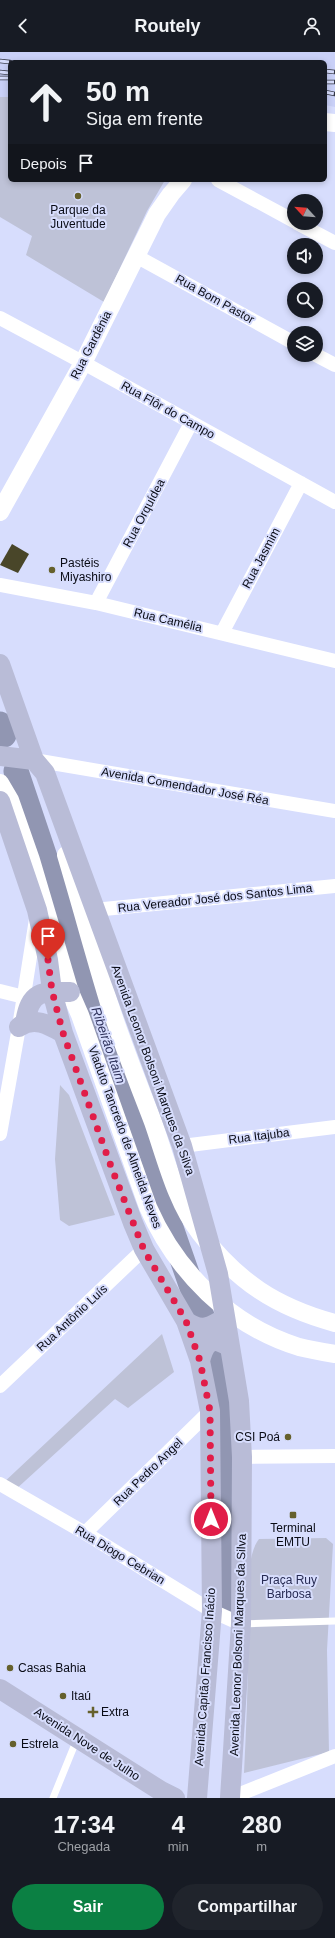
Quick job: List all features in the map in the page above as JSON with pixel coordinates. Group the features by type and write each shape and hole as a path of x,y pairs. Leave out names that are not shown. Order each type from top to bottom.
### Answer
{"main road":[{"name":"Avenida Leonor Bolsoni Marques da Silva","path":"0,664 17,757 45,773 94,910 182,1146 218,1274 239,1401 242,1457 241,1624 229,1798"},
{"path":"0,801 44,926 61,992 63,1033 110,1164 144,1250 186,1321 200,1361 210,1411"},
{"path":"61,992 43,992 32,998 22,1025 41,1022 63,1033"},
{"path":"186,1321 192,1326 204,1328 212,1326 225,1318"},
{"path":"200,1361 203,1349 208,1342 216,1340 223,1342 230,1347"},
{"name":"Avenida Capitão Francisco Inácio","path":"197,1798 212,1611 210,1411"},
{"name":"Avenida Nove de Julho","path":"0,1688 161,1791 175,1798"}],"street":[{"name":"Rua Gardênia","path":"0,512 83,363 157,214 171,194 182,182"},
{"path":"222,182 287,217"},
{"path":"310,230 335,244"},
{"name":"Rua Bom Pastor","path":"136,256 287,338"},
{"name":"Rua Flôr do Campo","path":"0,318 335,502"},
{"path":"323,358 335,365"},
{"name":"Rua Orquídea","path":"96,603 191,422"},
{"name":"Rua Jasmim","path":"222,633 301,483"},
{"name":"Rua Camélia","path":"0,585 96,603 335,662"},
{"name":"Avenida Comendador José Réa","path":"17,757 335,811"},
{"name":"Avenida Leonor Bolsoni Marques da Silva","path":"17,757 64,848 110,1004 178,1191 200,1232 248,1283 266,1296 294,1310 335,1323"},
{"path":"0,783 10,800 28,853 44,926 24,997 22,1025 0,1134"},
{"name":"Rua Vereador José dos Santos Lima","path":"94,910 335,886"},
{"path":"0,991 24,997"},
{"name":"Viaduto Tancredo de Almeida Neves","path":"61,992 80,1015 148,1207 158,1231 175,1256 212,1297 245,1322 271,1336 299,1346 335,1354"},
{"name":"Rua Itajuba","path":"182,1146 335,1127"},
{"name":"Rua Antônio Luís","path":"0,1386 144,1250"},
{"name":"Rua Pedro Angel","path":"85,1533 210,1411"},
{"path":"242,1457 335,1456"},
{"name":"Rua Diogo Cebrian","path":"0,1484 85,1533 212,1611 241,1624"},
{"path":"229,1798 335,1756"}],"lane":[{"path":"241,1624 335,1621"},
{"path":"53,1798 78,1737"}],"shaded area":[{"path":"0,52 335,52 335,107 327,105 327,60 8,60 8,97 0,97"}],"green space":[{"name":"Parque da Juventude","path":"0,97 8,97 8,182 164,182 147,211 104,302 26,255 32,236 0,217"},
{"path":"60,1085 69,1095 115,1215 69,1226 60,1220 55,1159"},
{"path":"162,1334 174,1372 128,1408 115,1399 14,1491 1,1485"},
{"name":"Praça Ruy Barbosa","path":"326,1538 333,1544 327,1650 329,1752 244,1773 248,1678 248,1591 249,1575 254,1548 259,1539"}],"building":[{"path":"12,544 29,554 18,573 0,565"}],"waterway":[{"name":"Ribeirão Itaim","path":"0,724 4,735"},
{"name":"Ribeirão Itaim","path":"16,771 134,1122 203,1319"},
{"name":"Ribeirão Itaim","path":"214,1360 221,1410 223,1609"}],"railway":[{"path":"0,61 8,62"},
{"path":"327,71 335,72"},
{"path":"0,72 8,73"},
{"path":"0,78 8,78"},
{"path":"327,82 335,82"},
{"path":"327,92 335,94"}],"place":[{"name":"Parque da Juventude","path":"78,196"},
{"name":"Pastéis Miyashiro","path":"52,570"},
{"name":"CSI Poá","path":"288,1437"},
{"name":"Terminal EMTU","path":"293,1515"},
{"name":"Casas Bahia","path":"10,1668"},
{"name":"Itaú","path":"63,1696"},
{"name":"Extra","path":"93,1712"},
{"name":"Estrela","path":"13,1744"}],"route":[{"path":"48,960 52,991 63,1033 112,1169 144,1250 186,1321 195,1343 210,1411 211,1519"}]}
